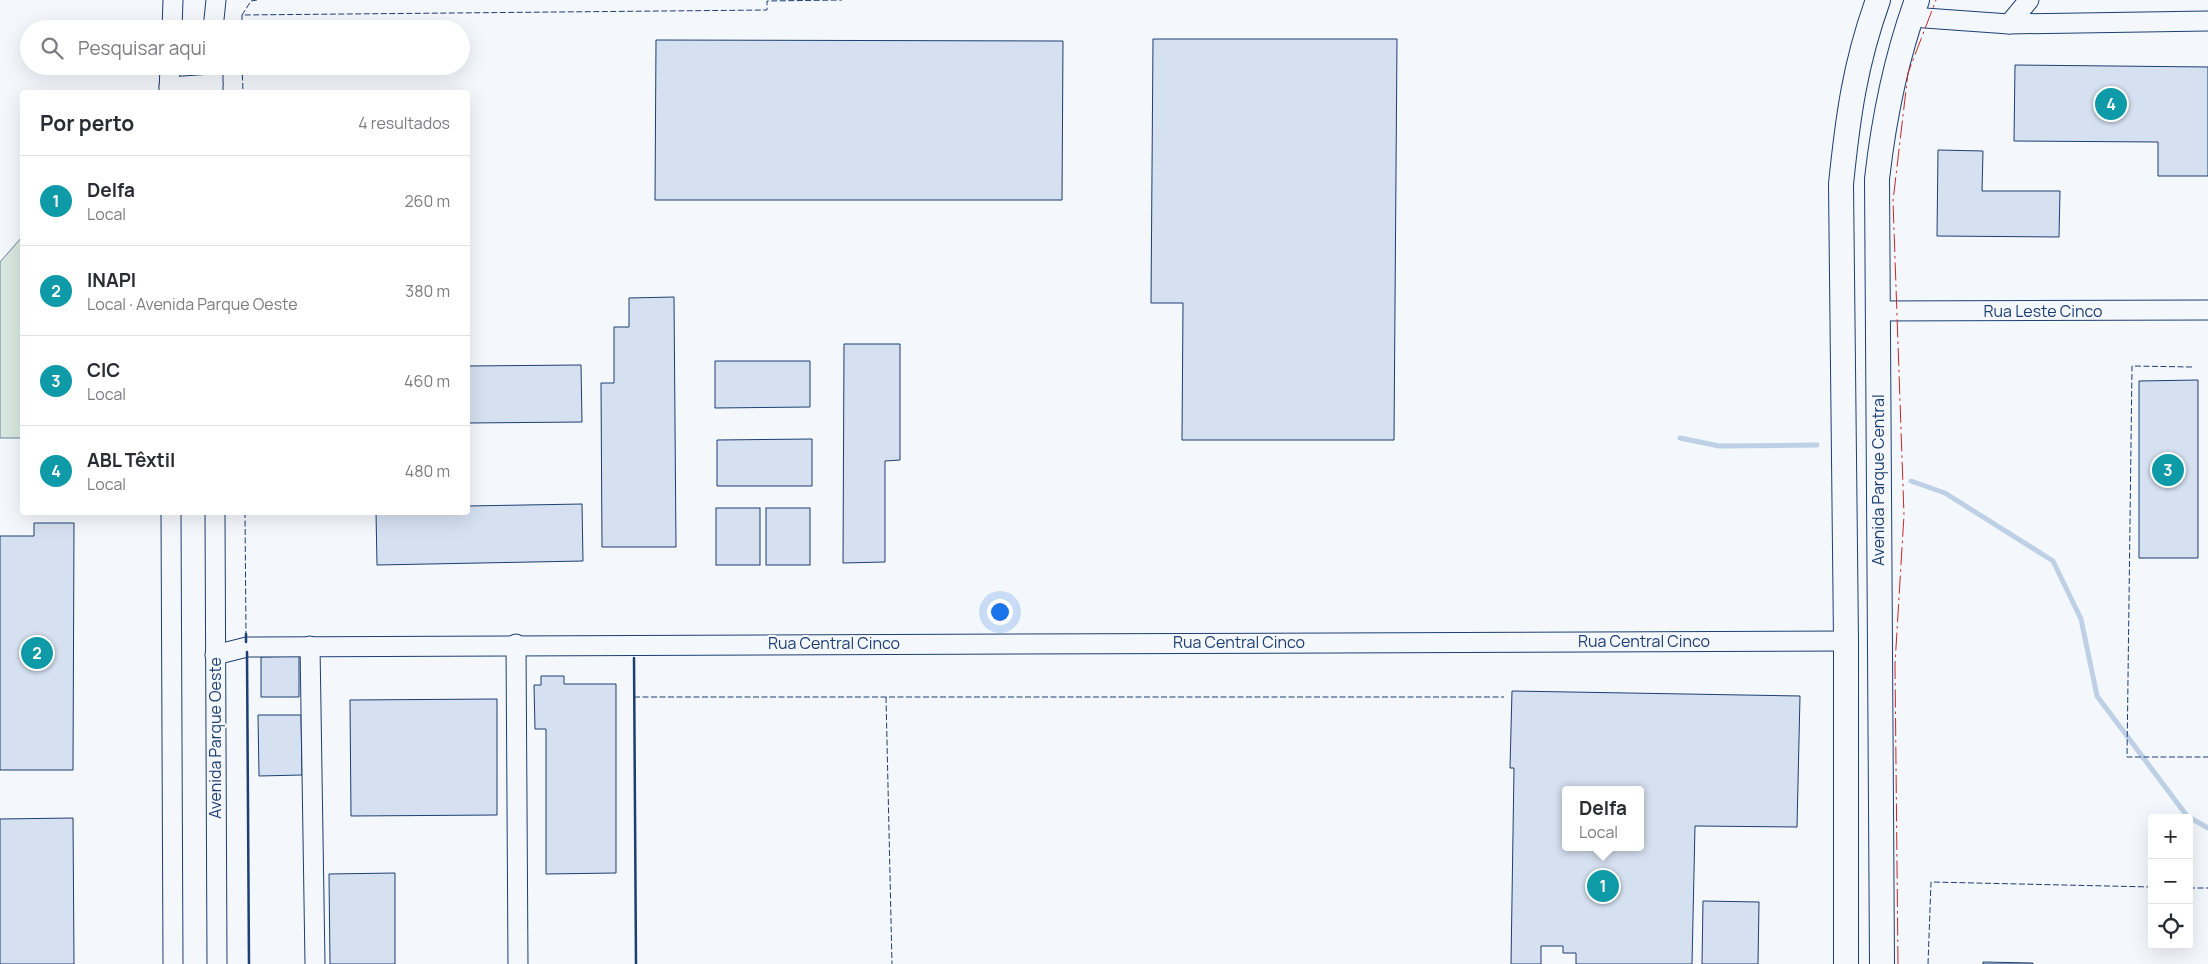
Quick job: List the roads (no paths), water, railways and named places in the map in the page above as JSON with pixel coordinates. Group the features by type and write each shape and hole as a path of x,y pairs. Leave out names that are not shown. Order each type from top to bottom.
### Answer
{"main road":[{"name":"Avenida Parque Central","path":"1846,964 1846,641 1841,184 1848,115 1856,69 1878,0"},
{"name":"Avenida Parque Central","path":"1882,964 1877,311 1878,179 1890,90 1914,8"}],"street":[{"path":"172,20 173,0"},
{"path":"214,20 216,0"},
{"path":"2009,24 2029,0"},
{"path":"1914,8 2009,24 2208,22"},
{"path":"170,75 169,90 213,81"},
{"name":"Rua Leste Cinco","path":"1877,311 2208,310"},
{"path":"171,515 173,964"},
{"name":"Avenida Parque Oeste","path":"215,515 217,964"},
{"name":"Rua Central Cinco","path":"215,655 246,646 1846,641"},
{"path":"516,644 518,964"},
{"path":"310,646 314,964"}],"waterway":[{"path":"1680,438 1719,446 1817,445"},
{"path":"1911,481 1945,493 2053,561 2081,619 2097,696 2187,816 2208,828"}],"place":[{"name":"ABL Têxtil","path":"2111,104"},
{"name":"CIC","path":"2168,470"},
{"name":"INAPI","path":"37,653"},
{"name":"Delfa","path":"1603,886"}]}
